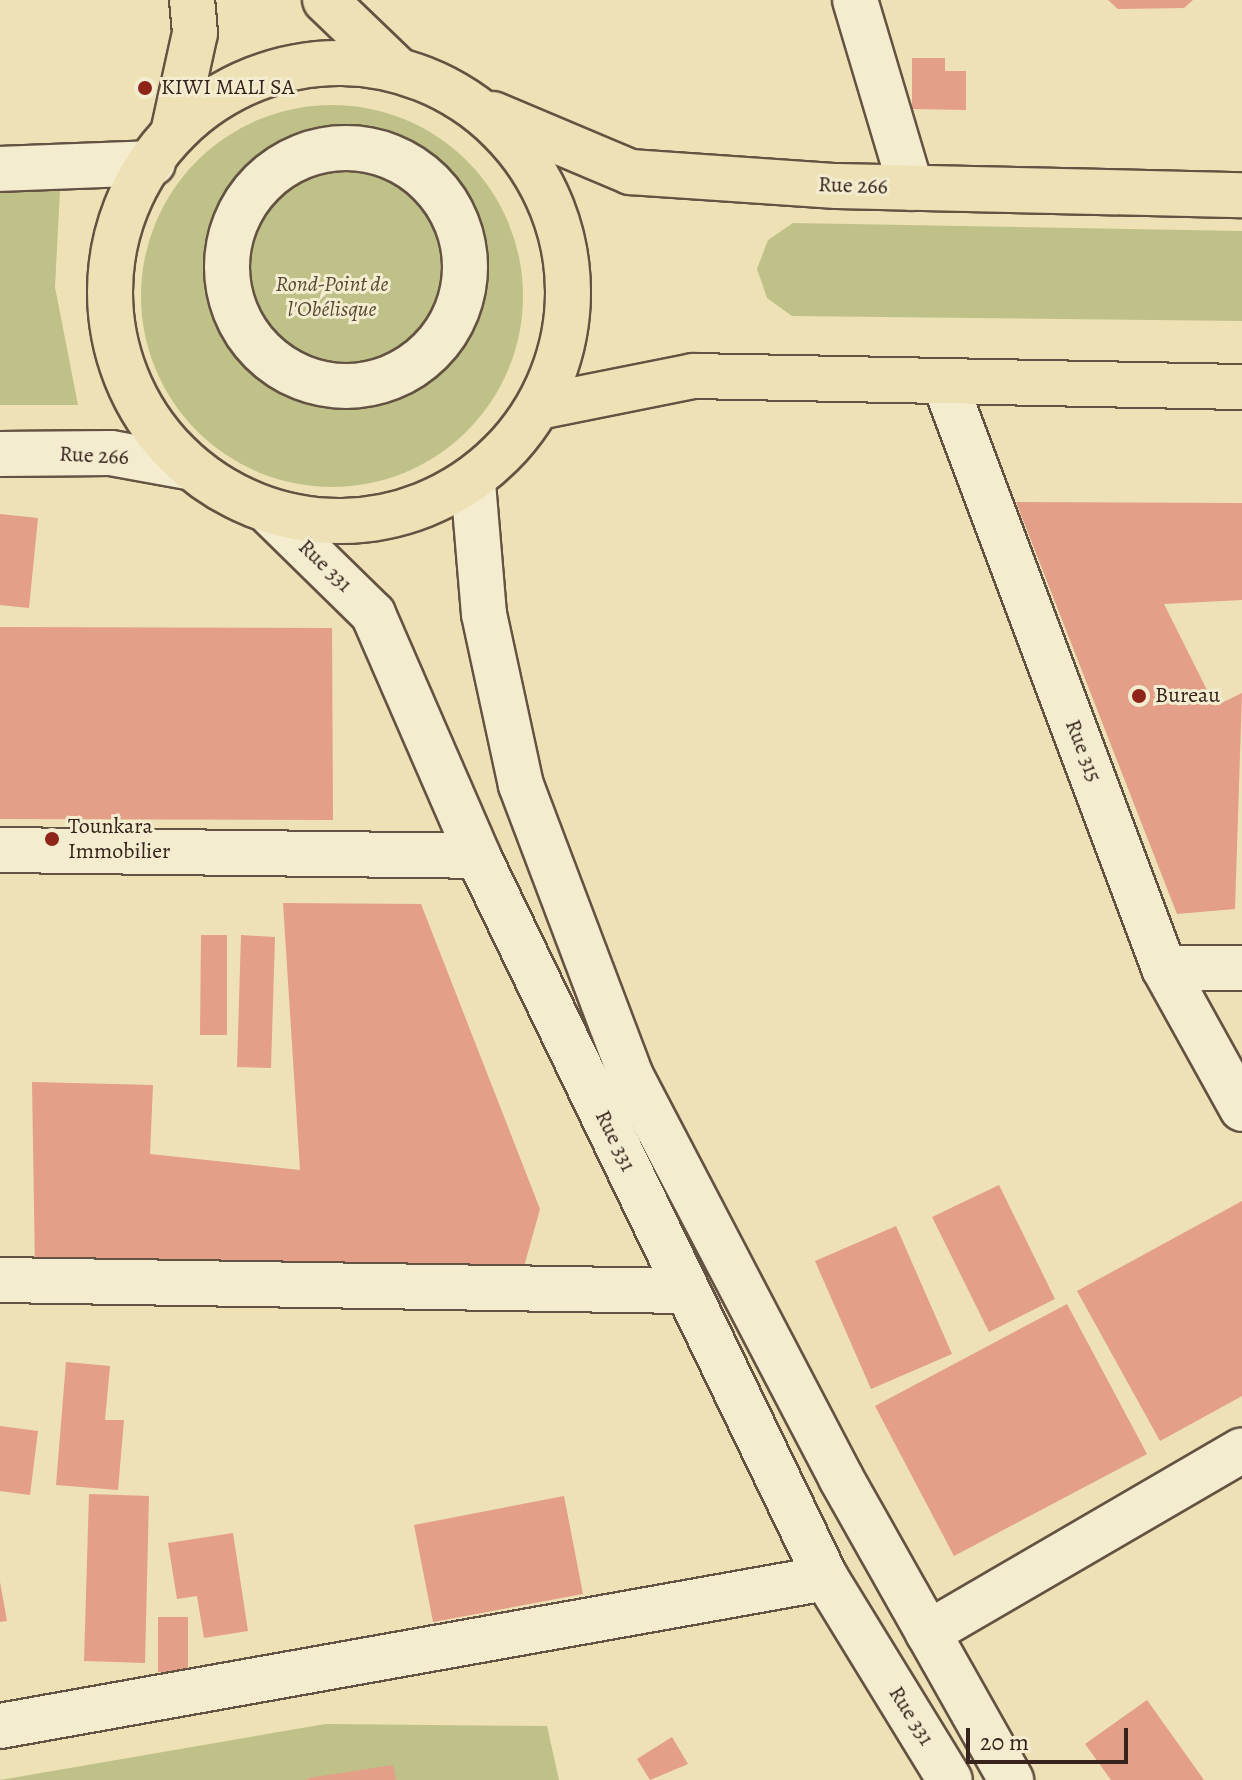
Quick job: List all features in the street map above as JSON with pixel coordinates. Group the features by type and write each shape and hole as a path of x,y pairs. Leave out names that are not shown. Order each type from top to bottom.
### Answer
{"main road":[{"path":"163,148 195,33 192,0"},
{"path":"325,0 396,68 478,108 534,168 566,244 568,327 543,406 473,483 375,522 271,514 187,467 130,391 107,299 123,205 163,148 224,90 278,68 337,60 396,68"},
{"name":"Rue 266","path":"478,108 630,172 911,188 1242,195"},
{"path":"543,406 693,376 834,374 945,384 1242,387"}],"street":[{"path":"855,0 911,188"},
{"path":"0,169 163,148"},
{"path":"326,149 364,149 400,160 430,182 455,217 466,257 463,299 445,336 416,366 378,383 337,387 296,377 262,354 239,323 227,287 227,249 238,213 260,183 290,161 326,149"},
{"name":"Rue 315","path":"945,384 1164,968 1242,1109"},
{"name":"Rue 266","path":"0,454 111,453 187,467"},
{"name":"Rue 331","path":"473,483 484,614 521,785 632,1078 928,1633 1011,1780"},
{"name":"Rue 331","path":"271,514 373,614 478,856 826,1578 950,1780"},
{"path":"0,850 478,856"},
{"path":"1164,968 1242,968"},
{"path":"0,1280 687,1291"},
{"path":"928,1633 1242,1450"},
{"path":"0,1726 826,1578"}],"green space":[{"name":"Rond-Point de l'Obélisque","path":"332,105 369,108 405,119 438,137 467,161 491,190 509,223 520,259 523,296 520,333 509,369 491,402 467,431 438,455 405,473 369,484 332,487 295,484 259,473 226,455 197,431 173,402 155,369 144,333 141,296 144,259 155,223 173,190 197,161 226,137 259,119 295,108"},
{"path":"0,191 60,191 55,287 78,405 0,405"},
{"path":"793,223 1242,231 1242,321 792,316 767,298 757,269 768,240"},
{"path":"325,1724 547,1726 559,1780 0,1780"}],"building":[{"path":"1108,0 1193,0 1184,8 1118,9"},
{"path":"912,58 945,58 945,71 966,71 966,110 912,109"},
{"path":"1016,502 1242,503 1242,600 1164,604 1215,706 1242,693 1235,909 1177,914"},
{"path":"0,514 38,518 29,608 0,605"},
{"path":"0,627 332,628 333,820 0,819"},
{"path":"283,903 421,904 540,1209 520,1281 35,1270 32,1082 153,1085 150,1154 300,1170"},
{"path":"201,935 227,935 227,1035 200,1035"},
{"path":"241,935 275,937 271,1068 237,1067"},
{"path":"999,1185 1055,1299 989,1332 932,1217"},
{"path":"1242,1201 1242,1396 1160,1441 1077,1291"},
{"path":"896,1226 952,1354 871,1389 815,1261"},
{"path":"1067,1304 1147,1454 954,1556 875,1406"},
{"path":"66,1362 110,1366 105,1420 124,1420 118,1490 56,1485"},
{"path":"0,1426 38,1431 30,1495 0,1491"},
{"path":"89,1494 149,1496 145,1663 84,1661"},
{"path":"564,1496 583,1594 433,1622 414,1525"},
{"path":"233,1533 248,1631 204,1638 197,1596 177,1599 168,1543"},
{"path":"0,1582 7,1621 0,1622"},
{"path":"158,1617 188,1617 188,1672 158,1672"},
{"path":"1147,1700 1204,1780 1111,1780 1085,1744"},
{"path":"672,1737 688,1764 650,1780 637,1759"},
{"path":"393,1765 396,1780 308,1778"}],"place":[{"name":"KIWI MALI SA","path":"145,88"},
{"name":"Bureau","path":"1139,696"},
{"name":"Tounkara Immobilier","path":"52,839"}]}
